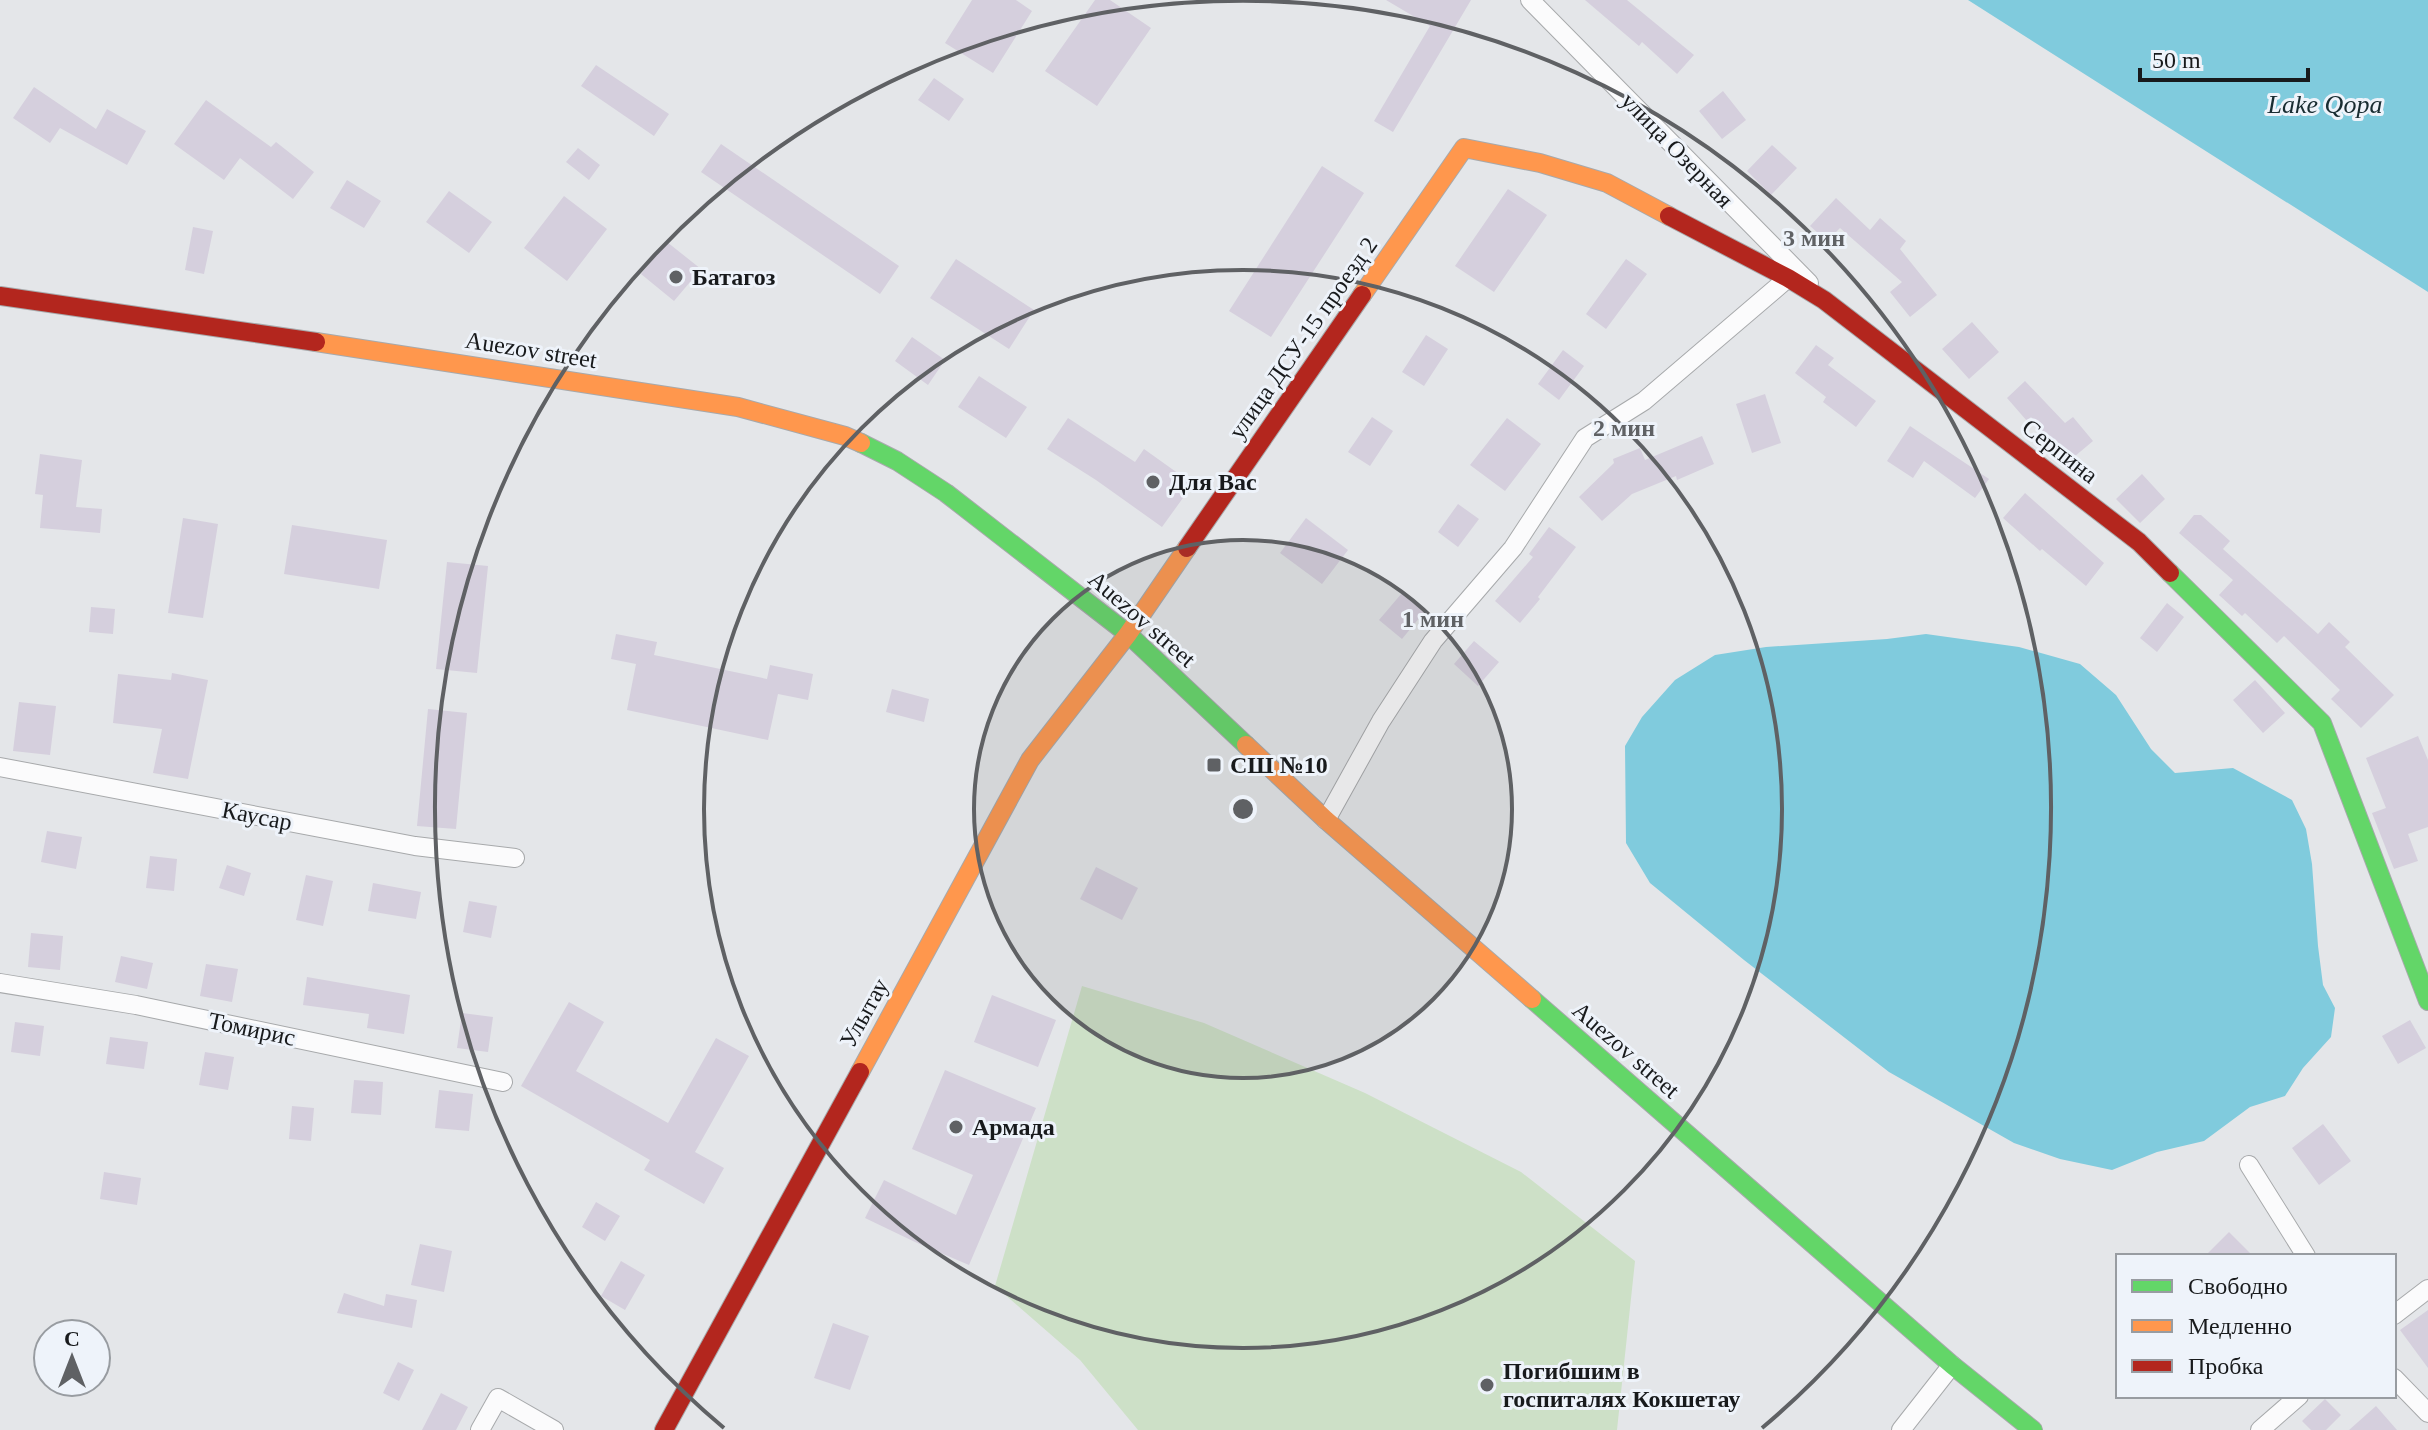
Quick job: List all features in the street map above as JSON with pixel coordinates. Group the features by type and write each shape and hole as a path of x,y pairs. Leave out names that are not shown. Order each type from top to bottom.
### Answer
{"street":[{"name":"улица Озерная","path":"1530,0 1824,300"},
{"name":"Серпина","path":"1464,148 1540,163 1607,183 1788,278 1824,300 2139,542 2322,723 2428,1001"},
{"name":"улица ДСУ-15 проезд 2","path":"1128,634 1464,148"},
{"path":"1326,820 1381,721 1433,641 1513,548 1585,438 1644,401 1788,278"},
{"name":"Auezov street","path":"0,296 684,397 738,407 845,436 897,461 946,493 1128,634 1326,820 1952,1365 2033,1430"},
{"name":"Улытау","path":"664,1430 1030,760 1128,634"},
{"name":"Каусар","path":"0,767 415,846 515,858"},
{"name":"Томирис","path":"0,983 136,1005 503,1082"},
{"path":"2249,1165 2305,1254"},
{"path":"2396,1313 2428,1289"},
{"path":"1901,1430 1952,1365"},
{"path":"2396,1380 2428,1413"},
{"path":"480,1430 498,1398 554,1430"},
{"path":"2260,1430 2297,1398"}],"green space":[{"path":"1082,986 1204,1023 1365,1093 1521,1172 1635,1261 1617,1430 1138,1430 1080,1360 995,1286"}],"water":[{"name":"Lake Qopa","path":"1968,0 2428,0 2428,292"},
{"path":"1926,634 2019,647 2080,664 2116,695 2151,749 2175,773 2233,768 2292,800 2306,829 2323,985 2335,1008 2331,1037 2303,1068 2285,1096 2250,1107 2204,1141 2157,1152 2112,1170 2060,1159 2014,1143 1889,1072 1650,883 1626,843 1625,746 1642,717 1675,680 1715,655 1766,647"}],"building":[{"path":"972,0 1016,0 1032,11 993,73 945,43"},
{"path":"1095,0 1110,0 1151,28 1097,106 1045,71"},
{"path":"1386,0 1471,0 1393,132 1374,121 1430,26"},
{"path":"1585,0 1627,0 1694,55 1677,74 1642,42 1639,46"},
{"path":"596,65 669,114 654,136 581,86"},
{"path":"934,78 964,99 949,121 918,100"},
{"path":"34,87 96,129 107,109 146,131 127,165 60,128 50,143 13,118"},
{"path":"1723,91 1746,120 1722,139 1699,111"},
{"path":"206,100 271,147 276,142 314,172 293,199 240,158 224,180 174,144"},
{"path":"721,144 899,266 880,294 701,172"},
{"path":"1772,145 1797,168 1771,195 1747,171"},
{"path":"578,148 600,165 589,180 566,162"},
{"path":"1322,166 1364,193 1271,337 1229,311"},
{"path":"347,180 381,201 364,228 330,208"},
{"path":"1508,189 1547,215 1494,292 1455,266"},
{"path":"449,191 492,222 469,253 426,222"},
{"path":"564,196 607,229 567,281 524,248"},
{"path":"1836,198 1870,230 1880,218 1906,241 1900,249 1937,295 1910,317 1890,292 1902,282 1840,228 1827,241 1810,226"},
{"path":"193,227 213,231 204,274 185,270"},
{"path":"667,242 701,269 674,301 641,274"},
{"path":"956,259 1034,310 1009,349 930,298"},
{"path":"1626,259 1647,274 1606,329 1586,314"},
{"path":"1972,322 1999,352 1969,379 1942,349"},
{"path":"1426,335 1448,349 1424,386 1402,372"},
{"path":"912,337 945,360 928,385 895,361"},
{"path":"1816,345 1834,358 1828,365 1876,401 1856,427 1823,402 1826,397 1795,373"},
{"path":"1563,350 1584,366 1559,400 1538,384"},
{"path":"979,376 1027,407 1006,438 958,407"},
{"path":"2025,381 2065,423 2073,417 2093,441 2068,462 2031,417 2027,421 2007,398"},
{"path":"1765,394 1781,443 1752,453 1736,404"},
{"path":"1372,417 1393,431 1370,466 1348,452"},
{"path":"1068,418 1135,462 1144,449 1193,484 1162,527 1047,449"},
{"path":"1507,418 1541,444 1505,491 1470,465"},
{"path":"1910,426 1989,479 1975,498 1924,461 1913,478 1887,461"},
{"path":"1702,436 1714,464 1632,494 1602,521 1579,497 1614,463 1613,459 1640,448 1645,460"},
{"path":"40,454 82,460 76,507 102,509 100,533 40,528 43,495 35,494"},
{"path":"2142,474 2165,499 2140,523 2116,499"},
{"path":"2025,493 2104,563 2086,586 2003,518"},
{"path":"1458,504 1479,519 1458,547 1438,532"},
{"path":"2194,515 2201,515 2230,541 2223,549 2318,634 2329,622 2350,642 2345,647 2394,695 2361,728 2331,699 2340,690 2284,636 2277,643 2245,613 2242,616 2219,595 2233,580 2179,533"},
{"path":"183,518 218,524 203,618 168,613"},
{"path":"1306,518 1348,550 1322,584 1280,553"},
{"path":"292,525 387,540 379,589 284,574"},
{"path":"1549,527 1576,547 1520,623 1495,601 1533,557 1529,554"},
{"path":"447,562 488,566 477,673 436,669"},
{"path":"1402,593 1425,611 1402,639 1379,620"},
{"path":"2167,603 2184,617 2157,652 2140,638"},
{"path":"91,607 115,609 113,634 89,632"},
{"path":"616,634 657,642 654,655 767,679 770,665 813,674 808,700 778,694 768,740 627,710 636,664 611,659"},
{"path":"1474,641 1499,662 1478,686 1454,664"},
{"path":"172,673 208,680 188,779 153,773 162,729 113,723 118,674 171,680"},
{"path":"2255,680 2285,713 2263,733 2233,700"},
{"path":"892,689 929,699 924,722 886,712"},
{"path":"19,702 56,706 50,755 13,751"},
{"path":"428,709 467,713 456,829 417,826"},
{"path":"2418,736 2428,760 2428,827 2408,834 2418,861 2394,869 2372,813 2386,808 2366,758"},
{"path":"47,831 82,837 76,869 41,862"},
{"path":"150,856 177,859 174,891 146,888"},
{"path":"227,865 251,873 244,896 219,888"},
{"path":"1096,867 1138,888 1122,920 1080,899"},
{"path":"306,875 333,881 323,926 296,920"},
{"path":"373,883 421,892 416,919 368,911"},
{"path":"469,901 497,906 491,938 463,932"},
{"path":"31,933 63,936 60,970 28,967"},
{"path":"121,956 153,963 147,989 115,982"},
{"path":"206,964 238,969 232,1002 200,996"},
{"path":"307,977 410,995 404,1034 367,1028 369,1014 303,1005"},
{"path":"992,995 1056,1020 1038,1067 974,1042"},
{"path":"569,1002 604,1022 576,1071 668,1123 716,1038 749,1056 695,1152 724,1168 704,1204 644,1170 650,1160 521,1086"},
{"path":"462,1013 493,1017 488,1052 457,1048"},
{"path":"2410,1020 2426,1048 2398,1064 2382,1036"},
{"path":"15,1022 44,1026 40,1056 11,1052"},
{"path":"110,1037 148,1042 144,1069 106,1064"},
{"path":"205,1052 234,1057 228,1090 199,1085"},
{"path":"945,1070 1036,1108 969,1265 865,1218 884,1180 956,1215 973,1175 912,1149"},
{"path":"354,1080 383,1082 381,1115 351,1113"},
{"path":"439,1090 473,1094 469,1131 435,1128"},
{"path":"292,1106 314,1108 311,1141 289,1139"},
{"path":"2323,1124 2351,1161 2319,1185 2292,1148"},
{"path":"104,1172 141,1178 137,1205 100,1199"},
{"path":"596,1202 620,1216 605,1241 582,1227"},
{"path":"2229,1232 2251,1254 2207,1254"},
{"path":"420,1244 452,1251 444,1292 411,1285"},
{"path":"621,1261 645,1275 625,1310 601,1296"},
{"path":"344,1293 384,1306 386,1294 417,1300 412,1328 337,1313"},
{"path":"2428,1310 2428,1368 2400,1330"},
{"path":"833,1323 869,1336 850,1390 814,1378"},
{"path":"398,1362 414,1370 399,1401 383,1393"},
{"path":"441,1393 468,1407 456,1430 422,1430"},
{"path":"2325,1399 2341,1415 2326,1430 2311,1430 2302,1421"},
{"path":"2376,1406 2397,1430 2349,1430"}],"traffic: fast":[{"path":"861,443 897,461 946,493 1128,634 1246,745"},
{"path":"2170,573 2322,723 2428,1001"},
{"path":"1532,999 1952,1365 2033,1430"}],"traffic: slow":[{"path":"1362,295 1464,148 1540,163 1607,183 1669,216"},
{"path":"316,342 738,407 861,443"},
{"path":"860,1072 1030,760 1128,634 1187,548"},
{"path":"1246,745 1326,820 1532,999"}],"traffic: jam":[{"path":"1669,216 1824,300 2139,542 2170,573"},
{"path":"1187,548 1362,295"},
{"path":"0,296 316,342"},
{"path":"664,1430 860,1072"}],"place":[{"name":"Батагоз","path":"676,277"},
{"name":"Для Вас","path":"1153,482"},
{"name":"СШ №10","path":"1214,765"},
{"name":"Армада","path":"956,1127"},
{"name":"Погибшим в госпиталях Кокшетау","path":"1487,1385"}]}
